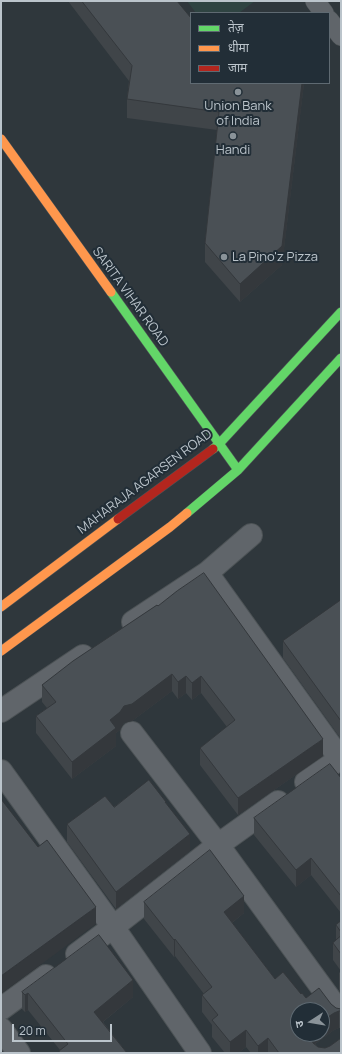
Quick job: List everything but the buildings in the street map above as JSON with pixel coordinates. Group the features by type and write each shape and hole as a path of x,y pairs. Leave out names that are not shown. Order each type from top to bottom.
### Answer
{"street":[{"name":"SARITA VIHAR ROAD","path":"1,139 238,470"},
{"name":"MAHARAJA AGARSEN ROAD","path":"1,606 219,444 341,312"},
{"path":"1,651 170,527 238,470 341,358"},
{"path":"1,710 207,573 251,535"},
{"path":"1,1009 113,927 218,845 341,759 207,573"},
{"path":"132,733 218,845 341,1014"},
{"path":"1,771 113,927 200,1053"},
{"path":"1,1029 19,1053"}],"lane":[{"path":"315,1 323,12"},
{"path":"330,21 341,36"}],"green space":[{"path":"187,1 255,1 240,12 195,12"}],"traffic: fast":[{"path":"111,292 238,470"},
{"path":"213,449 341,312"},
{"path":"187,513 238,470 341,358"}],"traffic: slow":[{"path":"1,139 111,292"},
{"path":"1,651 187,513"},
{"path":"1,607 118,519"}],"traffic: jam":[{"path":"118,519 213,449"}],"place":[{"name":"Union Bank of India","path":"238,92"},
{"name":"Handi","path":"233,136"},
{"name":"La Pino'z Pizza","path":"224,257"}]}
